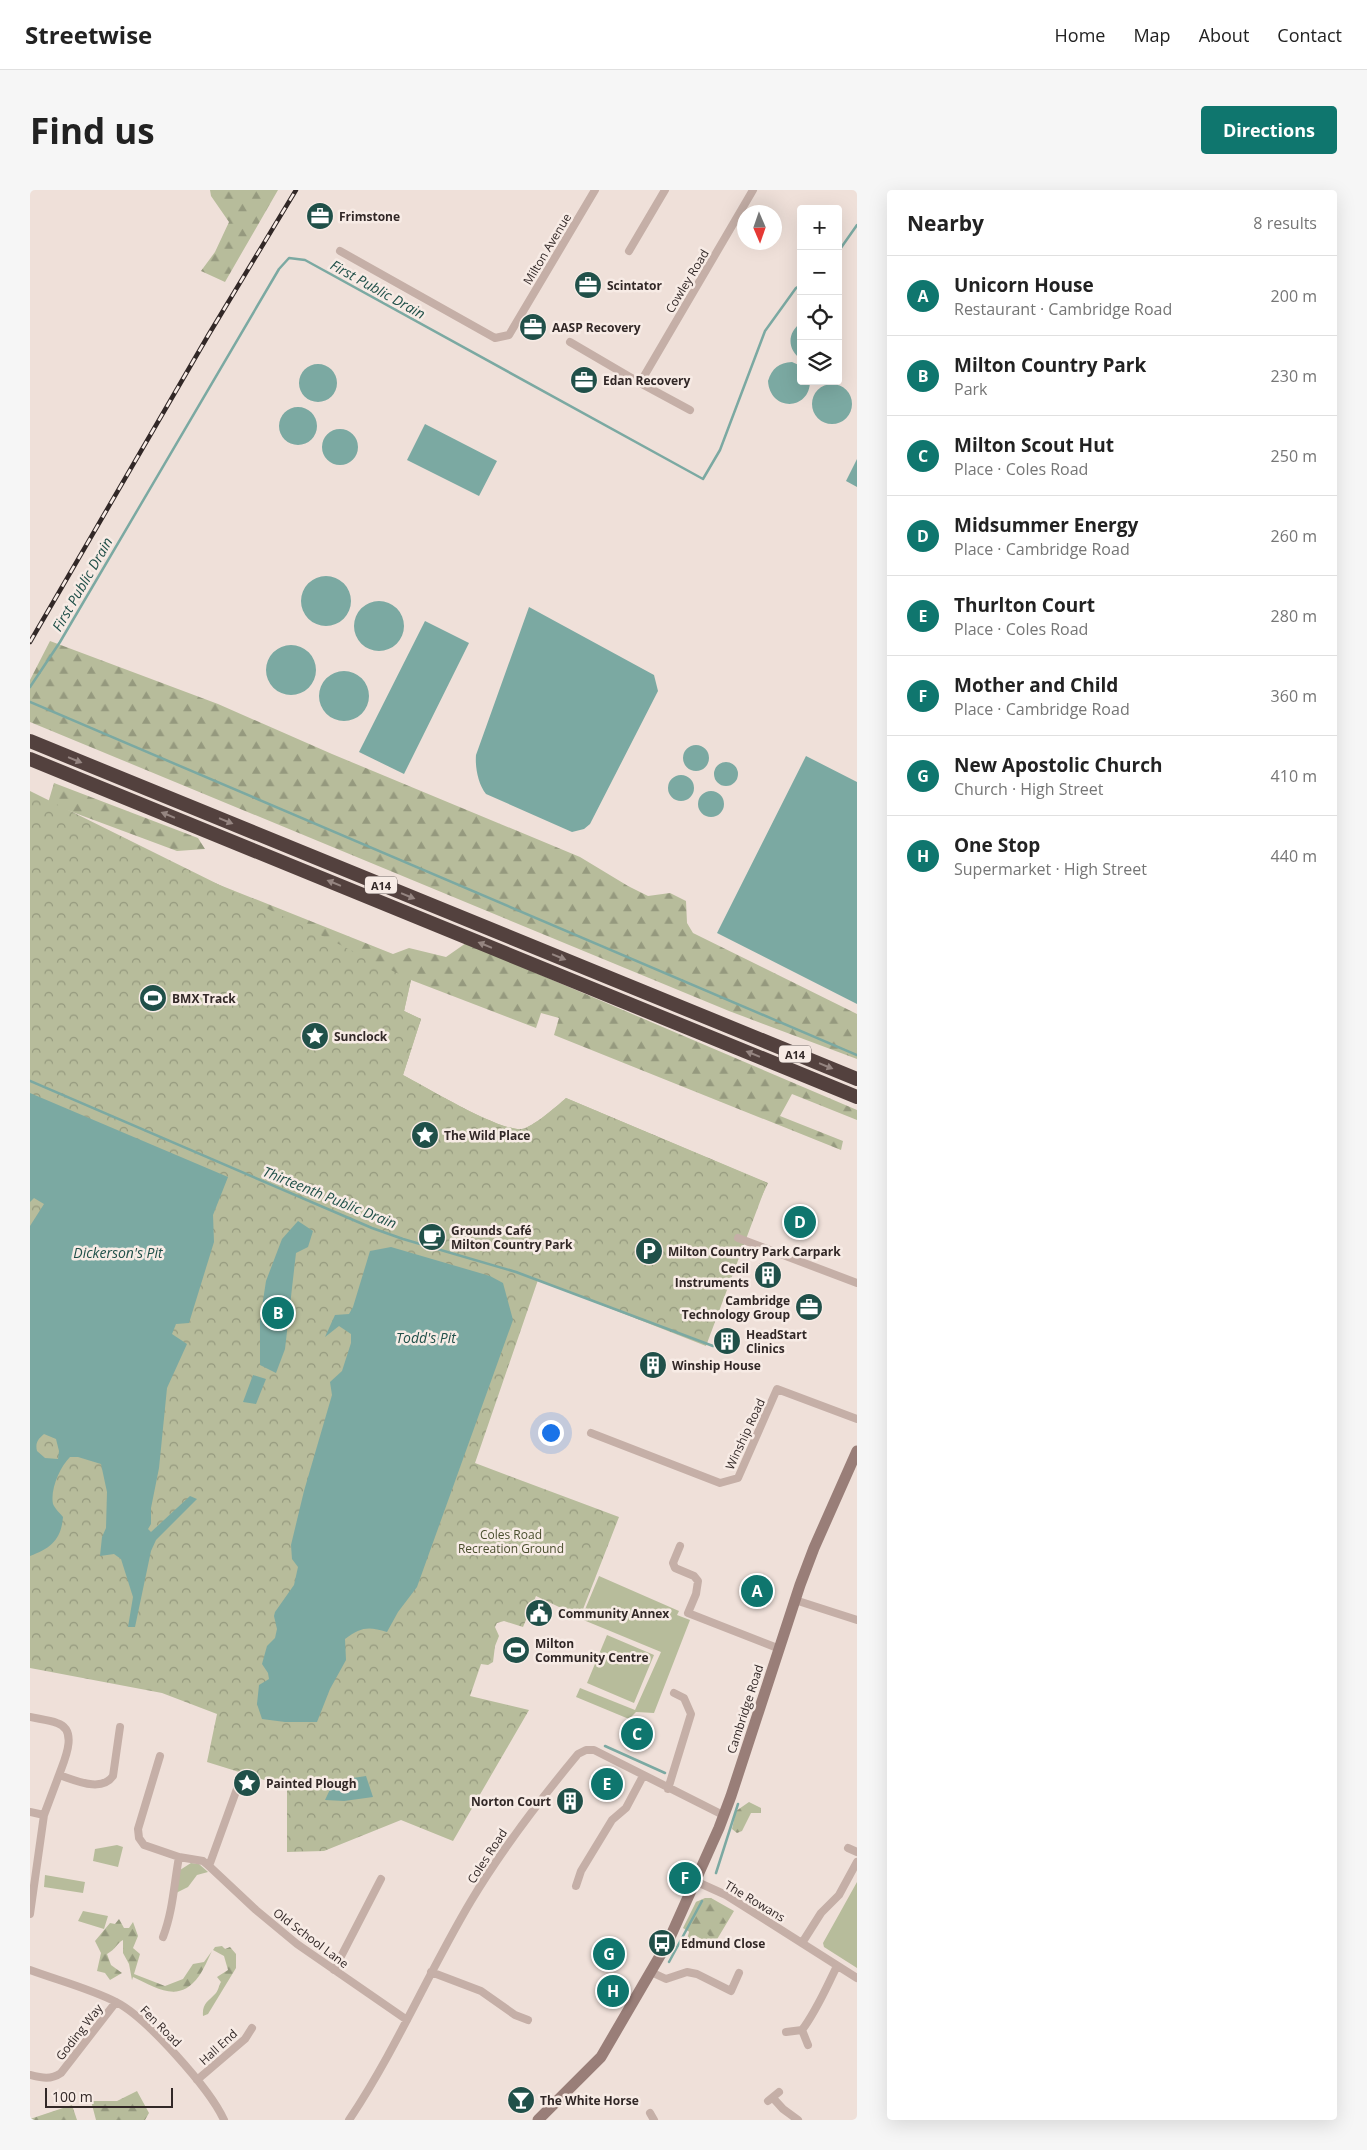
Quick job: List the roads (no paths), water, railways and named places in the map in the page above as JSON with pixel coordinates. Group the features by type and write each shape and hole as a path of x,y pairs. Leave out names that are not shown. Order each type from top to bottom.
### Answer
{"highway":[{"name":"A14","path":"30,741 857,1079"},
{"name":"A14","path":"30,759 857,1096"},
{"name":"A14","path":"814,1078 836,1095 857,1105"}],"street":[{"name":"Milton Avenue","path":"340,251 495,338 509,335 594,190"},
{"path":"629,251 666,190"},
{"name":"Cowley Road","path":"640,383 753,190"},
{"path":"570,342 690,410"},
{"path":"738,1238 857,1282"},
{"name":"Winship Road","path":"591,1434 720,1483 738,1478 777,1389 857,1419"},
{"name":"Cambridge Road","path":"538,2120 601,2057 668,1942 731,1796 795,1600 814,1548 854,1465 857,1451"},
{"path":"680,1546 673,1563 675,1568 694,1576 698,1581 696,1594 688,1613 780,1649"},
{"path":"795,1600 857,1620"},
{"path":"668,1789 691,1714 684,1698 674,1693"},
{"path":"30,1717 59,1723 66,1729 69,1742 44,1815 33,1882 30,1914"},
{"path":"59,1775 83,1783 101,1784 109,1782 113,1776 120,1727"},
{"name":"Coles Road","path":"349,2120 365,2096 471,1900 521,1825 578,1754 586,1750 594,1750 668,1789 723,1815"},
{"name":"Old School Lane","path":"160,1756 138,1830 139,1838 144,1845 179,1857 203,1861 256,1910 297,1944 407,2020"},
{"path":"576,1886 582,1871 612,1820 626,1808 643,1776"},
{"path":"209,1866 238,1786"},
{"path":"30,1812 44,1815"},
{"path":"848,1848 857,1852"},
{"path":"162,1937 172,1910 172,1894 179,1857"},
{"path":"802,1943 821,1913 839,1895 857,1862"},
{"path":"334,1970 381,1879"},
{"name":"The Rowans","path":"695,1881 726,1895 857,1978"},
{"path":"786,2032 802,2030 819,2005 824,1990 837,1966"},
{"name":"Fen Road","path":"30,1970 116,2002 141,2019 197,2080 224,2120"},
{"path":"431,1972 481,1991 515,2015 528,2020"},
{"path":"651,1972 666,1979 687,1972 697,1974 731,1991 739,1973"},
{"name":"Goding Way","path":"30,2075 45,2079 55,2077 61,2073 116,2002"},
{"name":"Hall End","path":"197,2080 245,2039 252,2028"},
{"path":"802,2030 808,2045"},
{"path":"773,2097 783,2109 798,2120"}],"water":[{"path":"796,327 797,356 791,346 791,336"},
{"path":"792,362 797,364 797,385 809,385 804,398 790,404 782,403 775,398 770,391 768,381 777,367"},
{"path":"318,364 332,369 337,383 332,397 318,402 304,397 299,383 304,369"},
{"path":"828,385 840,386 846,390 851,400 850,412 846,418 832,424 818,418 812,404 818,390"},
{"path":"298,407 312,412 317,426 312,440 298,445 284,440 279,426 284,412"},
{"path":"425,424 497,461 479,496 407,460"},
{"path":"340,429 347,430 353,434 357,440 357,454 353,460 347,464 340,465 333,464 327,460 323,454 322,447 323,440 327,434 333,430"},
{"path":"857,459 857,487 846,481"},
{"path":"321,576 331,576 344,583 351,596 351,606 344,619 331,626 321,626 312,622 305,615 301,606 301,596 305,587 312,580"},
{"path":"374,601 384,601 397,608 404,621 404,631 397,644 384,651 374,651 365,647 358,640 354,631 354,621 358,612 365,605"},
{"path":"529,607 654,675 658,691 590,824 584,829 572,832 486,794 479,780 476,765 476,755"},
{"path":"425,621 469,643 404,774 359,752"},
{"path":"286,645 296,645 309,652 316,665 316,675 309,688 296,695 286,695 277,691 270,684 266,675 266,665 270,656 277,649"},
{"path":"339,671 349,671 362,678 369,691 369,701 362,714 349,721 339,721 330,717 323,710 319,701 319,691 323,682 330,675"},
{"path":"696,745 705,749 709,758 705,767 696,771 687,767 683,758 687,749"},
{"path":"806,756 857,782 857,1004 717,933"},
{"path":"721,762 731,762 738,769 738,779 731,786 721,786 714,779 714,769"},
{"path":"681,775 690,779 694,788 690,797 681,801 672,797 668,788 672,779"},
{"path":"711,791 720,795 724,804 720,813 711,817 702,813 698,804 702,795"},
{"name":"Dickerson's Pit","path":"30,1093 228,1177 213,1215 214,1242 189,1323 176,1324 172,1334 187,1344 167,1388 159,1468 151,1508 151,1524 148,1529 151,1532 190,1496 197,1499 156,1540 151,1551 135,1627 128,1627 133,1597 121,1559 114,1554 100,1556 102,1537 106,1528 107,1492 101,1464 78,1457 70,1457 66,1461 59,1472 52,1498 53,1504 63,1517 60,1532 54,1542 44,1550 30,1556 30,1226 44,1204 34,1198 30,1202","holes":["44,1434 56,1439 59,1451 58,1459 45,1458 37,1451 38,1441"]},
{"path":"298,1221 313,1231 308,1247 296,1253 285,1349 276,1373 260,1365 260,1320 266,1281 282,1239"},
{"name":"Todd's Pit","path":"391,1247 490,1276 503,1283 513,1320 417,1587 398,1612 387,1632 370,1628 360,1630 345,1639 346,1660 330,1689 317,1722 285,1722 262,1719 257,1704 259,1685 269,1679 268,1673 262,1664 267,1646 275,1638 277,1629 275,1612 294,1585 298,1567 292,1559 291,1545 304,1491 332,1395 330,1382 342,1371 351,1343 351,1334 339,1326 325,1337 335,1315 349,1314 353,1307 370,1251"},
{"path":"253,1375 266,1379 256,1404 243,1402"},
{"path":"366,1776 373,1797 344,1801 325,1800 334,1781"}],"waterway":[{"name":"First Public Drain","path":"839,250 857,225"},
{"name":"First Public Drain","path":"30,687 60,642 279,269 289,258 305,260 703,479 720,450 765,331 797,287"},
{"path":"30,702 857,1055"},
{"name":"Thirteenth Public Drain","path":"30,1081 372,1228 516,1272 713,1346"},
{"path":"605,1746 665,1773"},
{"path":"716,1873 738,1804"},
{"path":"669,1962 702,1901"}],"railway":[{"path":"30,642 209,334 296,190"}],"place":[{"name":"Frimstone","path":"320,216"},
{"name":"Scintator","path":"588,285"},
{"name":"AASP Recovery","path":"533,327"},
{"name":"Edan Recovery","path":"584,380"},
{"name":"BMX Track","path":"153,998"},
{"name":"Sunclock","path":"315,1036"},
{"name":"The Wild Place","path":"425,1135"},
{"name":"Midsummer Energy","path":"800,1222"},
{"name":"Grounds Café Milton Country Park","path":"432,1237"},
{"name":"Milton Country Park Carpark","path":"649,1251"},
{"name":"Cecil Instruments","path":"768,1275"},
{"name":"Cambridge Technology Group","path":"809,1307"},
{"name":"Milton Country Park","path":"278,1313"},
{"name":"HeadStart Clinics","path":"727,1341"},
{"name":"Winship House","path":"653,1365"},
{"name":"Unicorn House","path":"757,1591"},
{"name":"Community Annex","path":"539,1613"},
{"name":"Milton Community Centre","path":"516,1650"},
{"name":"Milton Scout Hut","path":"637,1734"},
{"name":"Painted Plough","path":"247,1783"},
{"name":"Thurlton Court","path":"607,1784"},
{"name":"Norton Court","path":"570,1801"},
{"name":"Mother and Child","path":"685,1878"},
{"name":"Edmund Close","path":"662,1943"},
{"name":"New Apostolic Church","path":"609,1954"},
{"name":"One Stop","path":"613,1991"},
{"name":"The White Horse","path":"521,2100"}],"park label":[{"name":"Coles Road Recreation Ground","path":"511,1541"}]}
